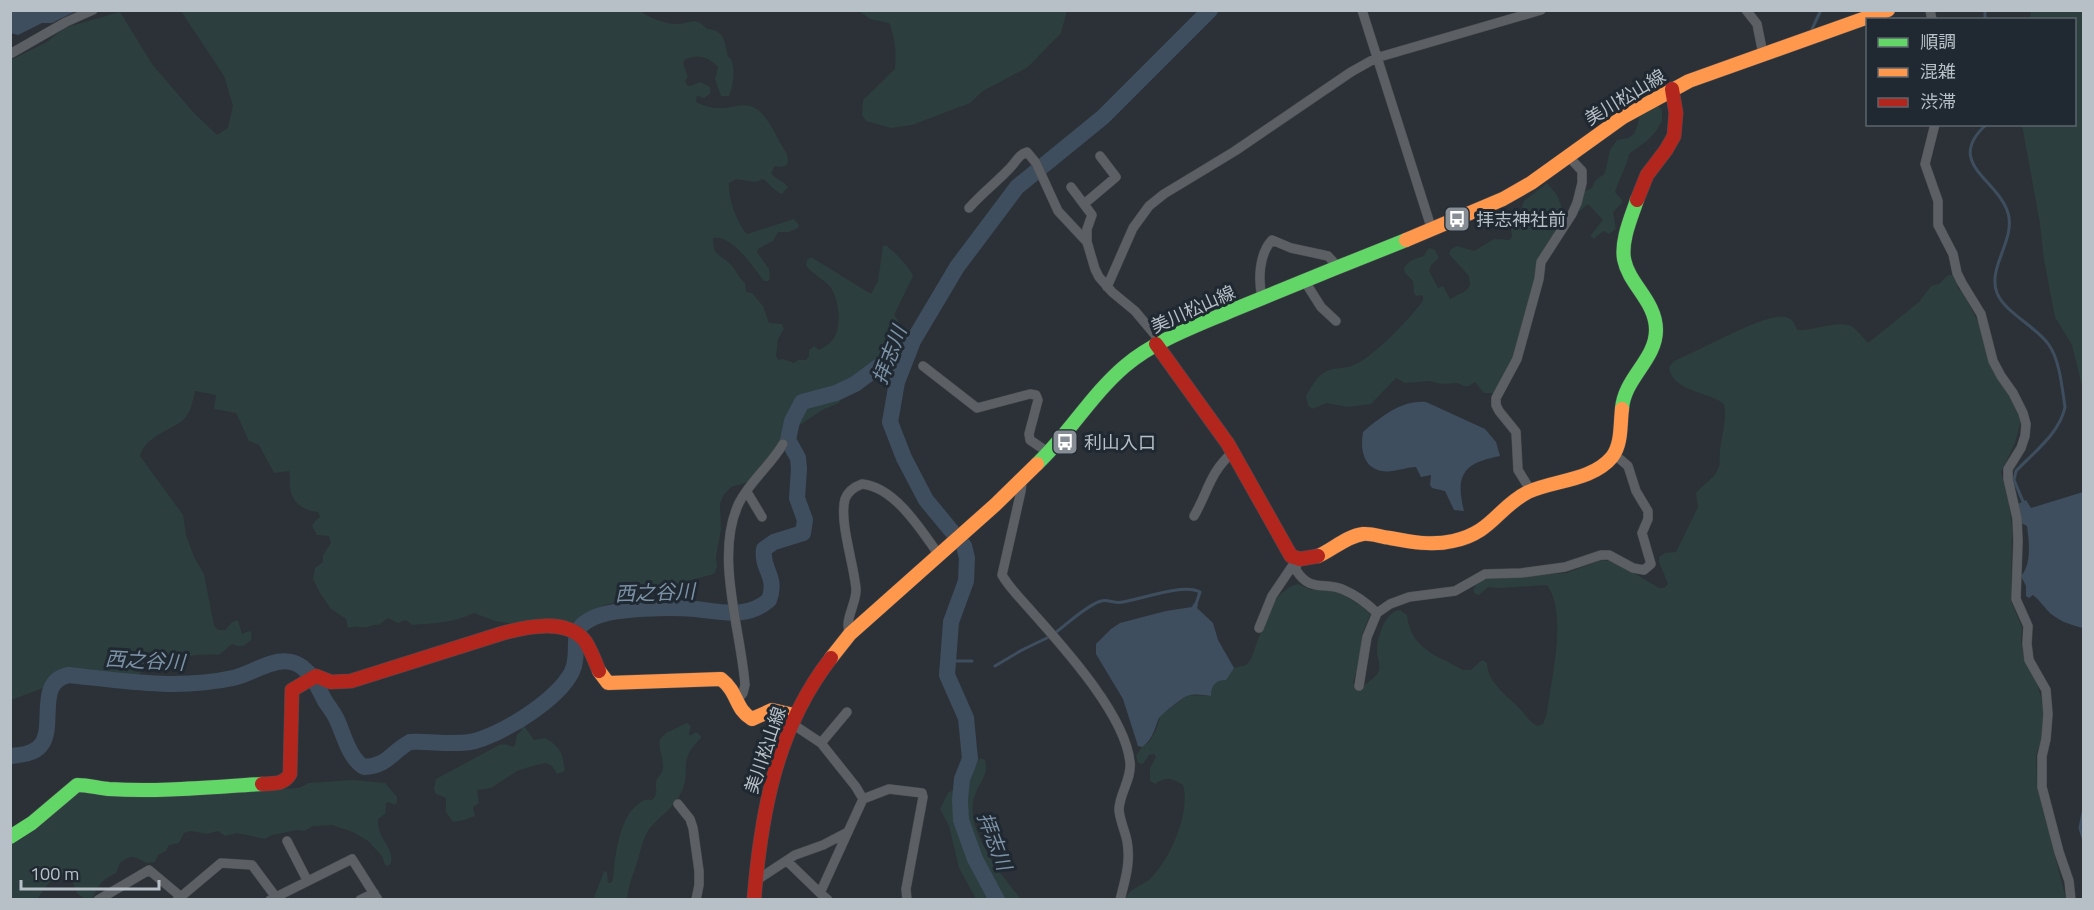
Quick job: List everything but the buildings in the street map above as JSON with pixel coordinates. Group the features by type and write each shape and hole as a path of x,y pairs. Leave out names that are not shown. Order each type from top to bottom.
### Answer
{"street":[{"path":"10,54 66,21 93,10"},
{"path":"1362,10 1432,230"},
{"path":"1107,286 1133,228 1149,206 1301,105 1376,58 1541,10"},
{"path":"1746,10 1757,24 1763,54"},
{"name":"美川松山線","path":"754,900 762,817 782,744 792,719 814,680 850,634 976,522 1049,453 1104,385 1126,365 1159,343 1304,280 1432,230 1503,199 1531,183 1623,117 1672,89 1707,74 1888,10"},
{"path":"1071,187 1092,215 1087,229 1087,242 1095,269 1107,286 1135,311 1220,431 1286,549 1297,559 1312,559 1353,536 1364,534 1436,544 1452,542 1487,527 1516,499 1531,491 1597,470 1614,454 1617,448 1621,410 1626,390 1646,358 1656,334 1655,314 1627,271 1623,250 1637,201 1648,174 1668,147 1674,134 1677,119 1672,89"},
{"path":"1934,126 1925,164 1938,201 1938,225 1953,254 1962,283 1981,314 1993,361 2013,393 2026,424 2025,436 2008,469 2017,519 2016,599 2028,627 2029,660 2046,690 2048,714 2042,756 2042,787 2069,881 2071,900"},
{"path":"969,208 985,190 1009,170 1024,152 1027,152 1036,163 1058,211 1087,242"},
{"path":"1531,491 1518,470 1518,437 1513,427 1499,411 1496,398 1517,358 1539,279 1541,262 1577,203 1583,176 1578,165 1568,156"},
{"path":"1084,204 1116,177 1106,158"},
{"path":"1262,298 1261,264 1264,253 1272,240 1291,248 1328,256 1338,267"},
{"path":"1304,280 1321,307 1336,321"},
{"path":"923,366 977,408 1030,394 1035,395 1038,400 1029,434 1030,440 1049,453"},
{"path":"738,699 745,686 738,625 728,574 728,552 737,509 747,492 777,456 783,444"},
{"path":"1194,516 1204,499 1208,485 1219,467 1232,453"},
{"path":"1359,686 1367,637 1377,613 1397,601 1434,592 1455,591 1485,574 1521,573 1565,567 1601,555 1609,555 1640,570 1648,568 1652,564 1642,532 1648,519 1647,511 1636,491 1628,466 1614,454"},
{"path":"1022,480 1002,575 1061,644 1103,701 1115,721 1130,759 1130,768 1120,803 1120,820 1127,843 1129,863 1120,900"},
{"path":"850,634 848,625 856,588 844,515 849,492 862,484 878,488 886,493 944,550"},
{"path":"747,492 762,517"},
{"path":"1297,559 1296,570 1311,585 1343,590 1360,598 1377,613"},
{"path":"1259,628 1272,596 1297,559"},
{"path":"10,837 32,824 77,785 92,785 106,789 166,789 281,783 290,774 292,690 311,679 331,682 351,681 532,626 555,627 575,634 589,649 598,671 608,683 721,679 727,683 738,699 742,713 752,719 772,710 792,719 821,743 863,799"},
{"path":"821,743 848,712"},
{"path":"819,893 863,799 889,789 922,793 923,797 906,898"},
{"path":"678,804 690,819 693,828 699,872 696,900"},
{"path":"754,882 795,855 823,845 848,832"},
{"path":"287,841 307,880"},
{"path":"98,900 149,870 179,898 221,863 252,866 273,898 352,859 376,896 360,900"},
{"path":"787,861 828,900"}],"shaded area":[{"path":"639,10 651,18 667,23 681,24 696,21 707,29 717,31 724,40 733,66 730,93 729,96 721,96 715,79 718,67 714,63 699,56 690,57 683,63 688,77 685,81 687,85 700,82 710,87 710,94 704,98 697,96 696,102 710,107 750,106 758,110 768,121 787,155 787,165 775,166 771,173 788,187 782,194 763,179 755,182 736,179 729,183 734,210 747,234 794,219 799,225 798,228 789,232 778,232 773,241 758,249 757,252 769,269 770,279 764,281 735,246 720,238 713,238 714,249 732,266 745,283 746,292 752,293 763,306 769,323 782,324 784,329 778,339 776,356 778,360 783,359 794,363 798,360 806,360 809,350 814,346 819,350 823,348 831,342 836,333 839,319 836,298 827,284 806,265 807,260 811,257 871,294 878,281 883,246 887,246 898,256 913,276 894,315 901,325 909,329 910,338 845,386 839,403 822,410 784,438 748,482 731,487 723,496 720,504 721,529 716,557 717,567 714,574 687,581 676,587 605,605 571,623 516,624 495,621 474,613 459,619 436,623 412,625 406,620 398,623 388,618 379,625 348,628 346,619 331,609 313,579 315,568 323,562 323,555 331,543 329,536 317,535 312,526 320,517 318,512 303,508 296,501 291,492 289,471 274,473 259,445 249,441 236,413 214,409 216,395 195,391 190,409 184,419 147,443 140,456 183,515 186,535 194,557 204,574 214,626 219,630 225,630 232,622 238,620 242,634 249,631 252,633 251,640 242,646 232,644 219,655 191,656 160,663 143,671 128,684 70,678 11,700 11,60 47,42 64,28 120,12 152,64 194,113 217,135 228,128 233,106 224,76 181,11"},
{"path":"1067,10 1061,33 1028,67 983,91 970,103 912,125 891,128 866,121 862,115 863,100 895,69 895,51 889,23 870,19 859,11"},
{"path":"2031,11 2083,11 2083,390 2072,345 2055,317 2022,126 2076,126 2076,18 2030,18"},
{"path":"1657,105 1662,110 1662,121 1648,140 1629,154 1615,192 1622,200 1613,212 1616,229 1609,234 1603,231 1594,239 1590,236 1603,220 1588,204 1580,211 1577,209 1583,192 1592,188 1595,181 1605,173 1610,150 1617,140 1631,136 1637,128 1640,114"},
{"path":"1547,183 1557,195 1565,216 1537,278 1514,356 1494,393 1484,393 1475,382 1464,386 1457,383 1441,384 1430,381 1405,383 1396,378 1371,404 1347,407 1327,403 1312,409 1308,405 1306,396 1320,375 1330,370 1354,365 1372,354 1401,327 1423,301 1423,295 1416,296 1414,293 1413,281 1405,273 1404,268 1408,263 1424,256 1430,248 1435,250 1439,258 1431,265 1429,271 1438,288 1443,286 1450,299 1467,290 1470,285 1469,276 1449,254 1451,249 1457,246 1474,251 1494,239 1509,240 1524,201"},
{"path":"1948,275 1954,275 1958,288 1979,324 1997,378 2009,395 2021,420 2015,443 2001,472 2012,528 2011,601 2022,627 2023,655 2035,677 2041,697 2044,716 2042,738 2036,755 2037,785 2066,899 1125,900 1133,890 1150,879 1165,860 1177,835 1185,796 1183,785 1175,781 1169,779 1155,784 1150,781 1150,768 1156,757 1154,754 1149,755 1143,764 1138,763 1136,756 1149,742 1160,717 1165,712 1188,695 1211,696 1214,683 1234,668 1246,665 1251,659 1273,604 1288,588 1298,584 1311,590 1340,593 1367,609 1370,615 1362,634 1360,659 1353,683 1356,688 1365,685 1379,672 1377,649 1381,631 1390,615 1400,610 1407,615 1409,627 1414,636 1427,650 1463,670 1471,670 1482,660 1487,663 1490,676 1498,687 1534,724 1537,726 1543,724 1547,713 1557,629 1553,597 1547,585 1488,587 1479,595 1473,590 1477,583 1485,579 1567,573 1602,560 1622,566 1659,588 1664,588 1668,584 1659,557 1665,553 1676,552 1698,507 1696,493 1718,469 1725,416 1724,404 1677,382 1669,367 1674,361 1748,326 1777,317 1790,319 1797,330 1846,324 1858,331 1868,343 1919,302 1931,286 1939,284"},
{"path":"574,646 579,647 580,664 569,687 557,700 526,722 524,726 534,740 545,738 558,748 565,771 557,774 552,766 546,763 517,771 491,788 477,790 479,803 473,807 475,816 453,822 446,812 446,798 436,794 434,790 436,779 499,745 513,747 517,735 522,730 518,717 524,709 557,686 566,670"},
{"path":"687,723 691,726 690,736 696,732 701,738 686,760 686,778 681,793 671,808 650,828 642,843 627,899 593,900 604,871 607,872 608,883 612,882 618,844 630,812 645,800 652,800 655,795 656,782 663,769 660,739 666,733"},
{"path":"980,758 985,760 986,770 972,808 974,822 986,850 1021,899 976,899 959,868 949,826 940,809 948,793 967,782"},
{"path":"353,780 385,783 397,797 395,805 386,803 385,814 378,819 380,832 390,851 391,863 388,866 368,841 353,832 332,825 313,826 304,831 297,830 272,835 265,839 237,833 225,836 218,831 207,834 191,831 184,833 179,843 169,845 166,851 158,855 155,862 146,863 133,857 120,863 116,873 104,880 92,899 80,896 69,877 64,874 52,879 37,899 10,899 10,843 20,840 40,826 63,800 82,789 165,794 299,788 309,783"}],"water":[{"path":"10,11 76,11 52,23 42,23 18,35 11,33"},
{"path":"1426,402 1485,429 1496,442 1500,456 1478,462 1465,473 1461,488 1464,511 1454,510 1445,491 1432,488 1431,475 1421,477 1416,467 1382,471 1371,466 1364,456 1363,432 1384,415 1400,407"},
{"path":"2083,492 2083,628 2055,617 2033,595 2029,598 2026,596 2026,586 2021,576 2027,565 2029,552 2027,526 2021,523 2018,504 2026,500 2031,508"},
{"path":"1194,603 1213,623 1218,640 1234,668 1226,680 1214,684 1211,696 1190,695 1171,707 1158,720 1148,741 1142,747 1138,746 1123,699 1096,654 1096,644 1120,623 1192,607"}],"waterway":[{"name":"拝志川","path":"997,900 975,859 961,820 962,779 970,759 966,718 947,675 951,622 966,581 967,558 964,546 926,500 904,458 890,422 897,382 913,341 957,267 1017,187 1103,117 1210,10"},
{"path":"1812,29 1821,10"},
{"path":"1985,10 1985,18"},
{"path":"1985,126 1975,138 1970,150 1977,170 2002,201 2008,213 2008,233 1996,273 1997,293 2007,307 2037,332 2053,351 2062,383 2065,407 2052,434 2016,471 2014,480 2024,504"},
{"name":"西之谷川","path":"10,756 31,752 41,745 47,727 49,695 52,686 59,679 69,675 171,684 212,682 233,678 285,661 302,667 313,678 336,717 354,758 364,767 379,764 410,742 463,743 482,739 514,724 558,690 574,666 578,631 581,626 595,617 630,610 659,608 734,613 752,610 769,600 772,585 765,562 764,549 774,542 803,533 805,520 797,498 798,458 788,440 792,421 802,402 836,393 855,384 913,341"},
{"path":"1055,633 1083,611 1101,601 1120,602 1184,589 1200,592 1196,604"},
{"path":"995,666 1051,636"},
{"path":"948,661 972,661"},
{"path":"2084,808 2080,828 2084,841"},
{"path":"2084,884 2084,892"}],"traffic: fast":[{"path":"1622,409 1628,388 1651,351 1656,330 1652,310 1631,277 1624,259 1625,237 1637,200"},
{"path":"1037,464 1113,377 1150,349 1205,322 1406,240"},
{"path":"10,837 32,823 77,785 147,790 262,784"}],"traffic: slow":[{"path":"1406,240 1503,199 1531,183 1623,117 1689,81 1888,10"},
{"path":"1318,556 1351,537 1363,534 1437,543 1453,541 1477,532 1528,492 1583,475 1604,465 1618,446 1622,409"},
{"path":"831,658 850,634 995,505 1037,464"},
{"path":"599,671 608,683 721,679 727,684 742,710 752,719 772,710 794,715"}],"traffic: jam":[{"path":"1637,200 1647,175 1674,136 1676,113 1672,89"},
{"path":"1156,344 1228,444 1291,556 1300,559 1318,556"},
{"path":"262,784 281,782 288,778 290,774 292,690 316,676 331,682 351,681 500,634 544,626 556,626 577,634 587,644 599,671"},
{"path":"754,900 761,835 774,773 797,714 812,685 831,658"}],"place":[{"name":"拝志神社前","path":"1457,219"},
{"name":"利山入口","path":"1065,442"}]}
